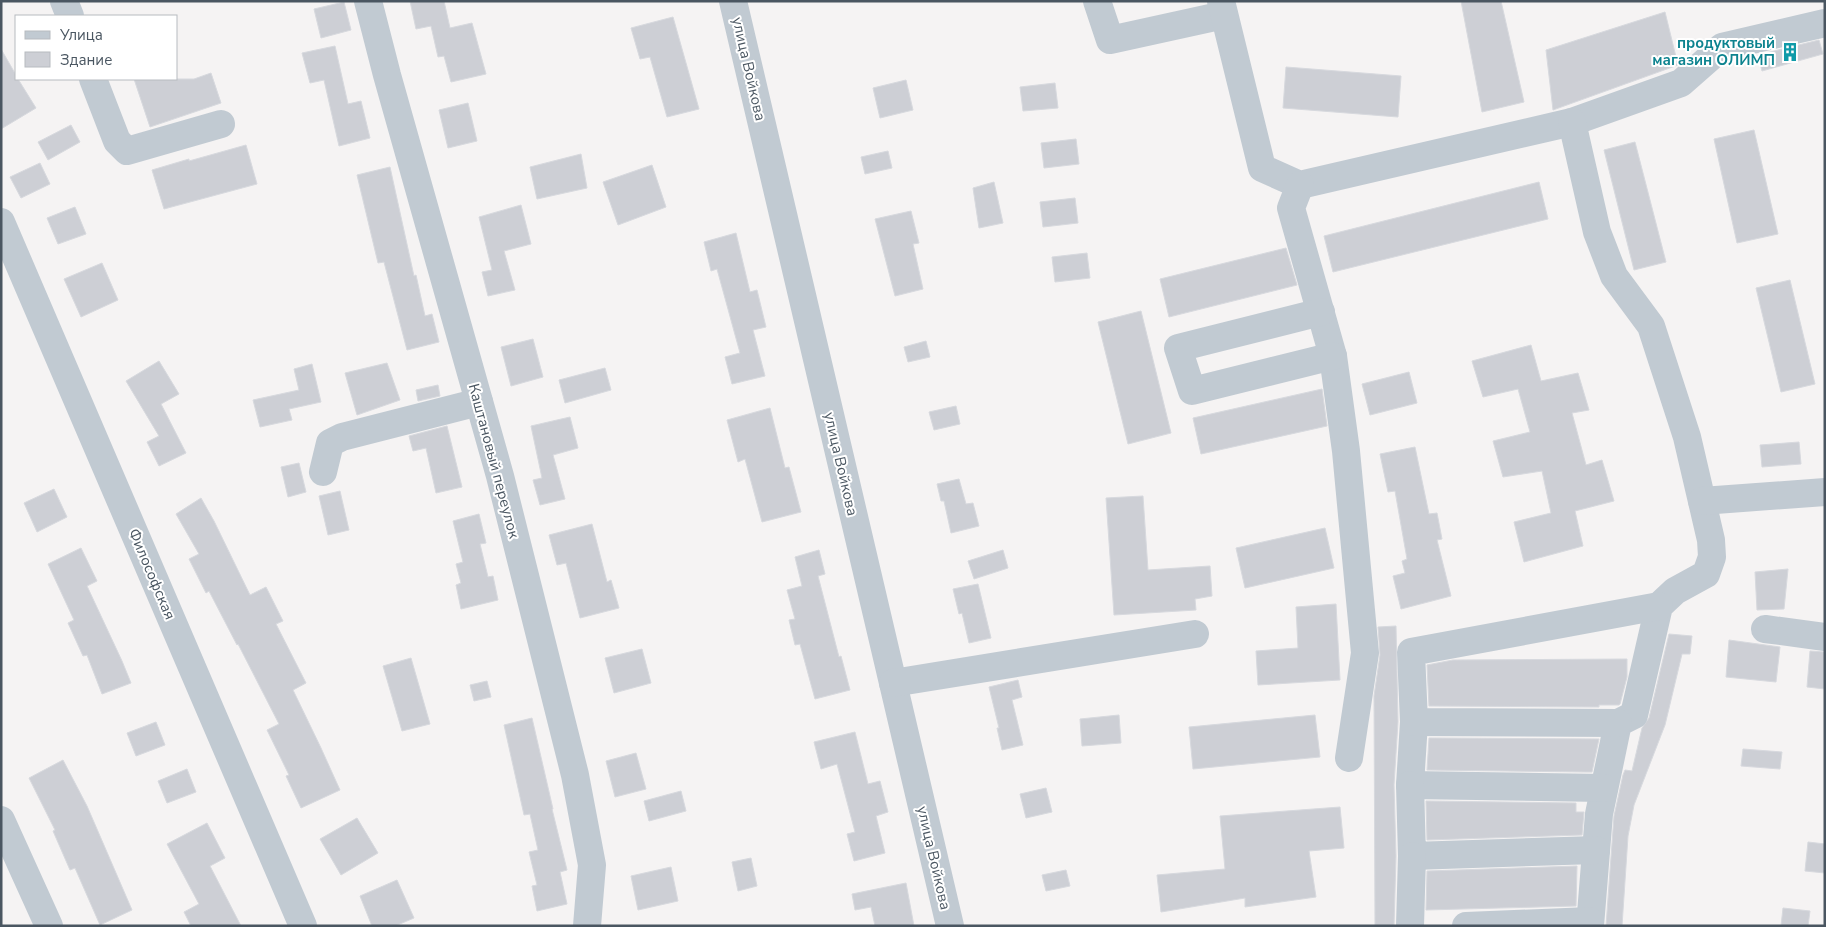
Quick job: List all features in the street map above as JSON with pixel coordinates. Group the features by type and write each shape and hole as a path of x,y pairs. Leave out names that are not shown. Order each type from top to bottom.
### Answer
{"street":[{"path":"64,1 70,15"},
{"name":"Каштановый переулок","path":"368,1 387,75 500,476 575,775 592,865 587,926"},
{"name":"улица Войкова","path":"734,1 950,926"},
{"path":"1097,1 1110,40 1222,8 1262,168 1300,185 1572,122 1681,83 1722,47 1825,23"},
{"path":"94,80 117,141 127,151 221,124"},
{"path":"1410,926 1412,856 1410,785 1414,722 1411,652 1659,606 1675,591 1706,574 1712,558 1711,540 1687,437 1651,326 1614,276 1598,232 1572,122"},
{"path":"1300,185 1292,208 1333,356 1346,450 1365,653 1348,758"},
{"name":"Философская","path":"1,222 303,926"},
{"path":"1321,312 1178,348 1192,390 1333,356"},
{"path":"323,472 330,444 342,437 479,402"},
{"path":"1702,501 1825,492"},
{"path":"1414,722 1618,723 1634,716 1659,606"},
{"path":"1765,629 1825,637"},
{"path":"893,683 1195,634"},
{"path":"1466,926 1590,924 1599,814 1618,723"},
{"path":"1410,785 1604,788"},
{"path":"1,820 49,926"},
{"path":"1412,856 1596,850"}],"building":[{"path":"410,1 444,1 450,28 472,23 486,74 451,82 444,56 438,57 431,26 416,29"},
{"path":"1461,1 1501,1 1524,102 1482,112"},
{"path":"344,2 351,30 321,38 314,9"},
{"path":"1665,12 1678,65 1553,110 1546,50"},
{"path":"673,17 699,109 667,117 650,57 640,59 631,28"},
{"name":"продуктовый магазин ОЛИМП","path":"1819,40 1823,54 1762,71 1758,55"},
{"path":"335,46 348,104 361,101 370,138 339,146 324,80 310,83 302,53"},
{"path":"1,49 15,73 15,80 19,80 36,108 1,129"},
{"path":"1286,67 1401,76 1398,117 1283,108"},
{"path":"211,73 221,103 150,127 134,80 194,79"},
{"path":"906,80 913,110 880,118 873,88"},
{"path":"1055,83 1058,108 1023,111 1020,87"},
{"path":"468,103 477,141 448,148 439,110"},
{"path":"71,125 80,142 48,160 38,142"},
{"path":"1754,130 1778,234 1737,243 1714,139"},
{"path":"1076,139 1079,164 1044,168 1041,143"},
{"path":"1635,142 1666,262 1634,270 1604,150"},
{"path":"246,145 257,184 164,209 152,170"},
{"path":"888,151 892,168 865,174 861,157"},
{"path":"581,154 587,188 537,199 530,167"},
{"path":"40,163 50,184 21,198 10,177"},
{"path":"652,165 666,207 618,225 603,182"},
{"path":"390,167 414,276 416,275 425,316 432,314 439,342 407,350 384,262 378,263 357,175"},
{"path":"994,182 1003,223 979,228 973,188"},
{"path":"1539,182 1548,219 1333,272 1324,236"},
{"path":"1075,198 1078,223 1043,227 1040,202"},
{"path":"521,205 531,244 504,251 515,290 488,296 482,272 492,270 479,217"},
{"path":"75,207 86,234 58,244 47,218"},
{"path":"911,211 919,243 913,244 923,289 895,296 875,219"},
{"path":"736,233 750,292 757,290 766,327 753,330 765,376 732,384 725,357 740,353 717,269 711,271 704,242"},
{"path":"1286,248 1297,285 1169,317 1160,279"},
{"path":"1087,253 1090,278 1055,282 1052,257"},
{"path":"102,263 118,300 81,317 64,279"},
{"path":"1790,280 1815,384 1781,392 1756,288"},
{"path":"1141,311 1171,433 1128,444 1098,322"},
{"path":"533,339 543,377 511,386 501,347"},
{"path":"926,341 930,357 908,362 904,347"},
{"path":"1531,345 1541,381 1578,373 1589,410 1572,413 1586,465 1602,460 1614,501 1575,511 1583,546 1524,562 1514,522 1551,513 1542,471 1503,477 1493,441 1530,432 1518,389 1483,397 1472,361"},
{"path":"159,361 179,394 161,404 186,453 159,466 147,442 159,436 126,381"},
{"path":"387,363 400,400 357,415 345,373"},
{"path":"312,364 321,402 289,409 292,420 260,427 253,400 299,390 294,369"},
{"path":"605,368 611,390 565,403 559,380"},
{"path":"1409,372 1417,403 1370,415 1362,384"},
{"path":"438,385 440,396 418,401 416,390"},
{"path":"1322,389 1327,426 1201,454 1193,418"},
{"path":"956,406 960,424 934,430 929,412"},
{"path":"770,408 785,468 789,467 801,512 762,522 745,459 738,462 727,420"},
{"path":"570,417 578,448 553,455 565,499 540,505 533,480 542,478 531,426"},
{"path":"447,426 462,487 436,493 426,448 413,451 409,436"},
{"path":"1799,442 1801,464 1762,467 1760,445"},
{"path":"1415,447 1429,514 1437,513 1442,539 1437,540 1451,596 1401,609 1393,576 1405,573 1402,561 1407,559 1395,491 1388,492 1380,454"},
{"path":"299,463 306,492 288,497 281,467"},
{"path":"959,479 966,504 973,503 979,526 951,533 944,501 941,501 937,484"},
{"path":"54,489 67,517 37,532 24,503"},
{"path":"340,491 349,530 328,535 319,496"},
{"path":"1143,496 1148,570 1210,566 1212,596 1195,599 1196,610 1114,615 1106,498"},
{"path":"201,498 250,595 266,587 283,621 276,624 306,683 293,690 340,790 301,808 286,776 289,775 267,730 279,724 238,644 209,591 206,593 189,559 199,554 176,514"},
{"path":"479,514 486,543 480,544 488,577 493,576 498,600 461,609 456,585 461,583 456,564 463,562 453,521"},
{"path":"592,524 607,582 611,580 619,608 580,618 566,563 557,565 549,535"},
{"path":"1325,528 1334,568 1245,588 1236,548"},
{"path":"81,548 97,581 87,586 131,683 102,694 87,655 83,656 68,623 74,620 48,564"},
{"path":"819,550 825,574 818,576 839,657 841,656 850,690 815,699 800,644 795,645 789,620 795,619 787,590 802,586 795,557"},
{"path":"1003,550 1008,568 974,579 968,561"},
{"path":"1788,569 1784,609 1757,610 1755,572"},
{"path":"978,584 991,638 969,643 962,613 959,614 953,589"},
{"path":"1336,604 1340,680 1258,685 1256,651 1298,648 1296,607"},
{"path":"1396,626 1398,722 1394,785 1396,856 1394,926 1375,926 1374,696 1380,655 1378,627"},
{"path":"1669,634 1692,636 1690,654 1682,654 1665,725 1634,805 1628,836 1622,926 1606,926 1614,816 1623,775 1625,770 1632,771 1642,728 1649,718"},
{"path":"1729,640 1780,647 1776,682 1726,677"},
{"path":"642,649 651,683 614,693 605,658"},
{"path":"1810,651 1825,652 1825,689 1807,687"},
{"path":"411,658 430,724 402,731 383,666"},
{"path":"1627,659 1627,677 1619,705 1599,705 1599,707 1429,706 1427,665 1453,660"},
{"path":"1018,680 1022,697 1012,700 1023,745 1002,750 997,728 999,728 989,687"},
{"path":"487,681 491,697 474,701 470,685"},
{"path":"1119,715 1121,743 1082,746 1080,719"},
{"path":"1315,715 1320,757 1193,769 1189,727"},
{"path":"532,718 567,870 560,872 567,904 537,911 532,886 537,885 529,852 538,850 530,814 524,815 504,725"},
{"path":"156,722 165,745 136,756 127,733"},
{"path":"855,732 868,784 880,781 888,812 876,816 885,853 854,861 847,834 855,832 837,764 821,769 814,742"},
{"path":"1429,738 1599,739 1592,772 1586,772 1427,770"},
{"path":"1743,749 1782,752 1780,769 1741,766"},
{"path":"636,753 646,789 615,797 606,761"},
{"path":"63,760 87,806 132,910 100,925 75,868 70,870 53,831 55,830 29,778"},
{"path":"187,769 196,792 167,803 158,781"},
{"path":"1046,788 1052,812 1026,818 1020,794"},
{"path":"681,791 686,811 649,821 644,801"},
{"path":"1426,801 1576,803 1576,812 1584,812 1582,835 1427,840"},
{"path":"1340,807 1344,848 1309,851 1316,897 1245,907 1245,898 1161,912 1157,875 1225,869 1220,816"},
{"path":"357,818 378,853 341,875 320,839"},
{"path":"207,823 225,858 210,866 241,926 191,926 184,912 199,904 167,844"},
{"path":"1808,842 1825,844 1825,873 1805,871"},
{"path":"751,858 757,886 738,891 732,862"},
{"path":"1577,866 1576,906 1426,910 1427,871"},
{"path":"671,867 678,901 638,910 631,876"},
{"path":"1066,870 1070,886 1046,891 1042,875"},
{"path":"397,880 414,918 395,926 372,926 360,896"},
{"path":"906,883 914,926 875,926 871,907 855,910 852,894"},
{"path":"1783,908 1810,911 1808,926 1781,926"}],"place":[{"name":"продуктовый магазин ОЛИМП","path":"1790,52"}]}
